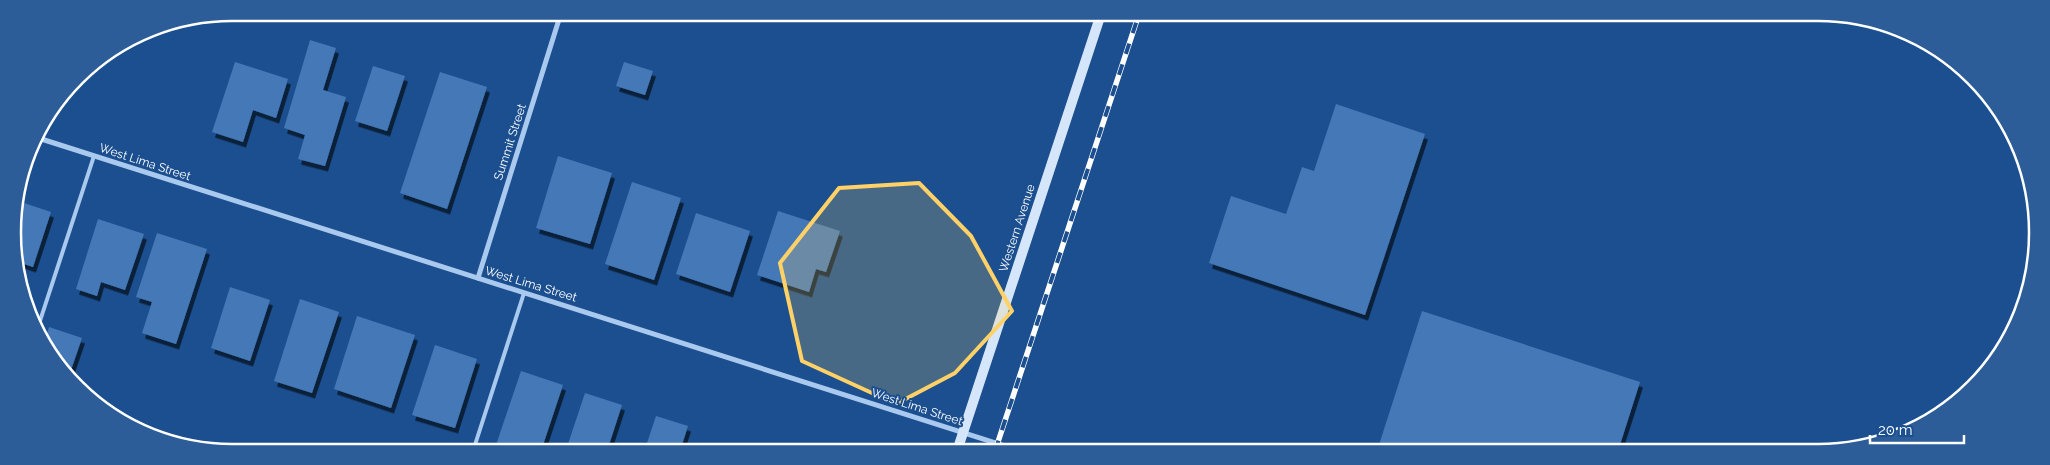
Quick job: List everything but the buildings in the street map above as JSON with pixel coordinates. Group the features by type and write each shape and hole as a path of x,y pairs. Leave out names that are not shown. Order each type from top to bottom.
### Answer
{"main road":[{"name":"Western Avenue","path":"959,444 1099,21"}],"street":[{"name":"Summit Street","path":"478,278 558,21"},
{"name":"West Lima Street","path":"43,140 1000,444"}],"lane":[{"path":"40,320 94,156"},
{"path":"475,444 524,293"}],"highlighted area":[{"path":"919,183 971,236 1012,311 955,373 896,404 802,361 780,263 839,188"}],"railway":[{"path":"997,444 1137,21"}]}
